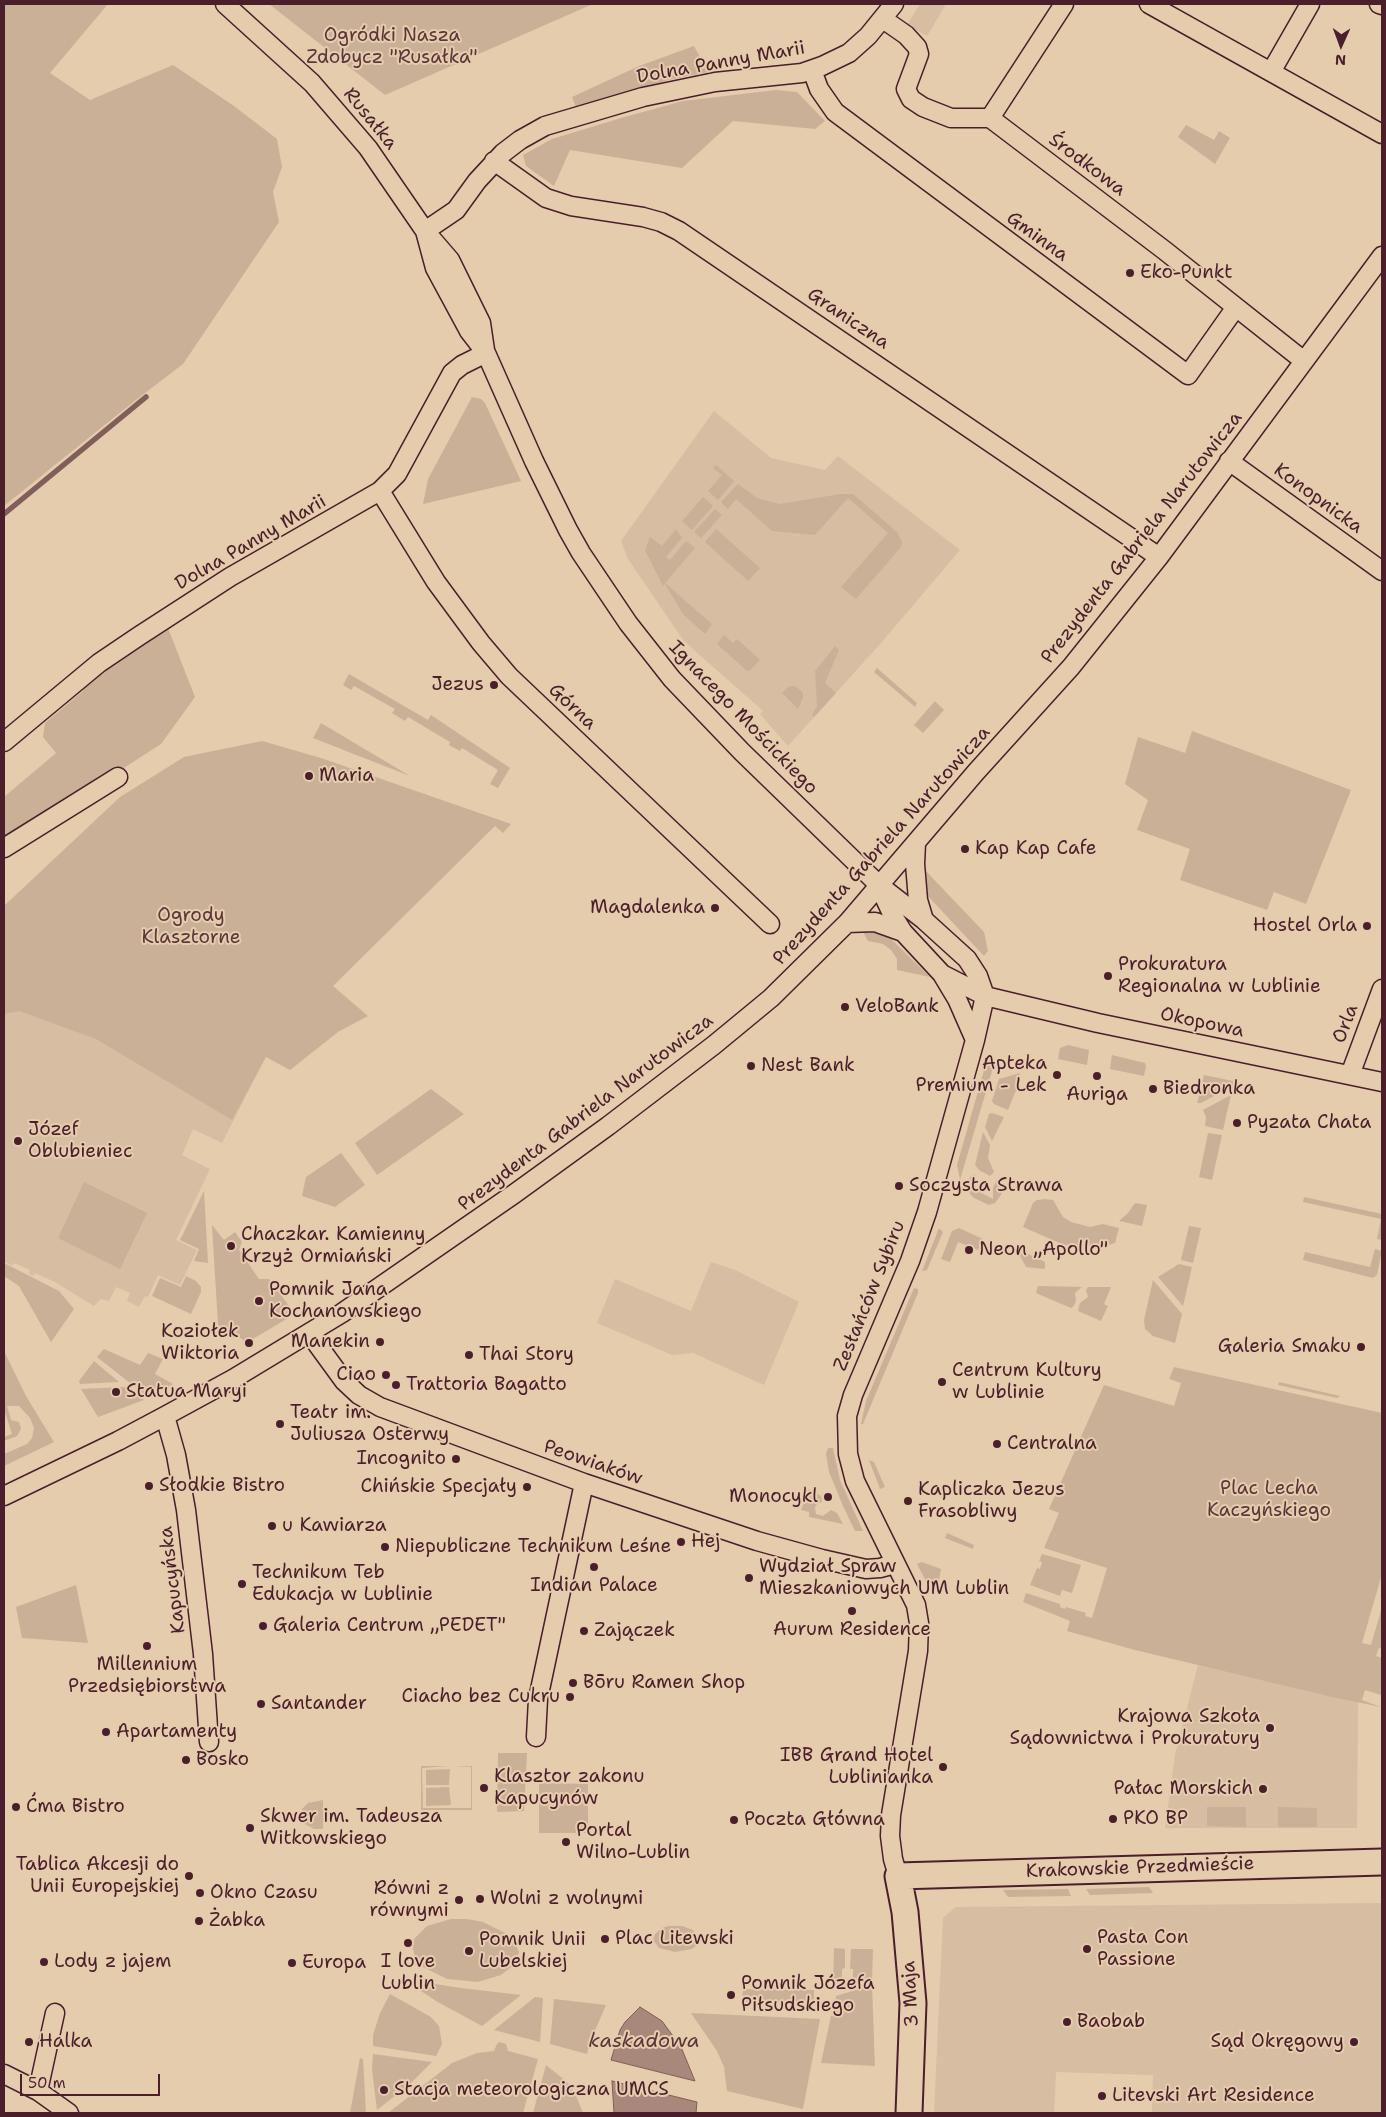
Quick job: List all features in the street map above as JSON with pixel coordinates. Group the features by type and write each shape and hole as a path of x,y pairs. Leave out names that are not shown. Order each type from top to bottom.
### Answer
{"street":[{"name":"Rusałka","path":"226,4 312,83 351,126 425,231"},
{"name":"Dolna Panny Marii","path":"425,231 456,210 494,161 520,140 545,126 643,97 715,82 802,73 812,70 849,52 868,36 894,4"},
{"path":"883,19 906,36 917,47 920,54 906,89 911,99 923,107 951,118 990,118 1064,4"},
{"path":"1149,4 1382,134"},
{"path":"1271,72 1310,4"},
{"name":"Gminna","path":"812,70 819,89 835,112 1188,375 1236,307"},
{"name":"Środkowa","path":"990,118 1304,361"},
{"name":"Graniczna","path":"494,161 546,198 571,206 661,222 679,231 1159,556"},
{"path":"425,231 450,260 459,278 481,323 486,353"},
{"name":"Prezydenta Gabriela Narutowicza","path":"4,1496 165,1416 233,1379 342,1313 514,1194 679,1073 771,998 847,923 976,772 1071,667 1159,556 1382,256"},
{"name":"Dolna Panny Marii","path":"4,742 99,662 230,577 380,491 397,474 452,373 462,365 486,353"},
{"name":"Ignacego Mościckiego","path":"486,353 534,461 568,530 581,553 628,623 672,679 697,706 879,885"},
{"name":"Konopnicka","path":"1229,461 1382,571"},
{"name":"Górna","path":"380,491 436,582 481,643 509,676 770,924"},
{"path":"4,848 118,777"},
{"path":"916,843 915,864 918,900 924,920"},
{"path":"879,885 924,920 967,959 978,976 985,996"},
{"name":"Okopowa","path":"879,885 893,916 903,932 942,974 985,996 1098,1024 1382,1082"},
{"path":"847,923 875,922 903,932"},
{"path":"942,974 957,1000 975,1040"},
{"name":"Orla","path":"1350,1075 1382,989"},
{"name":"Zesłańców Sybiru","path":"898,1876 893,1859 890,1836 891,1815 918,1651 920,1623 916,1605 855,1481 848,1454 847,1416 853,1395 910,1261 927,1212 975,1040 985,996"},
{"name":"Peowiaków","path":"309,1333 344,1381 359,1395 373,1404 584,1483 757,1541 866,1569 895,1564"},
{"name":"Kapucyńska","path":"165,1416 174,1445 186,1510 203,1654 210,1742"},
{"path":"536,1737 538,1699 584,1483"},
{"name":"Krakowskie Przedmieście","path":"898,1876 1382,1862"},
{"name":"3 Maja","path":"898,1876 905,1912 913,2003 909,2113"},
{"path":"38,2091 55,2013"},
{"path":"4,2074 38,2091 69,2113"}],"shaded area":[{"path":"920,4 946,4 927,36 907,25"},
{"path":"714,411 771,458 825,470 838,456 960,550 881,643 788,746 760,714 763,711 684,641 628,559 621,541"},
{"path":"4,917 266,1056 222,1143 193,1129 182,1155 210,1169 176,1240 197,1250 180,1285 158,1275 148,1297 145,1296 139,1307 127,1301 130,1293 116,1287 109,1301 101,1299 94,1306 55,1282 35,1273 33,1276 29,1274 30,1270 14,1263 12,1266 4,1261"},
{"path":"711,1262 735,1270 799,1302 764,1385 693,1353 672,1355 597,1323 615,1279 691,1311"},
{"name":"Krajowa Szkoła Sądownictwa i Prokuratury","path":"1198,1665 1358,1702 1357,1828 1165,1828 1175,1755"},
{"path":"1382,1903 1382,2113 1152,2113 1153,2075 1056,2072 1054,2113 934,2113 943,1918 956,1907"}],"green space":[{"path":"4,4 108,4 50,73 90,100 173,65 234,106 277,139 282,167 273,192 279,222 183,364 4,506"},
{"name":"Ogródki Nasza Zdobycz \"Rusałka\"","path":"269,4 593,4 385,95"},
{"path":"694,46 708,72 668,80 577,110 572,97 639,66"},
{"path":"776,90 797,92 825,121 815,129 733,121 682,168 570,150 554,186 526,166 523,155 552,139 621,118 683,101"},
{"path":"1186,125 1214,140 1219,131 1230,138 1215,164 1178,137"},
{"path":"472,397 481,399 485,403 521,481 423,504 428,479"},
{"path":"716,465 734,481 718,500 708,491 722,475 713,468"},
{"path":"738,484 757,498 779,504 841,494 853,494 897,532 902,542 901,547 856,599 841,587 888,533 848,498 815,535 772,531 736,499 728,509 721,502"},
{"path":"703,497 713,506 692,530 682,521"},
{"path":"715,509 722,515 701,538 694,532"},
{"path":"676,529 682,538 666,557 670,560 686,541 695,548 665,583 712,624 705,634 683,614 665,584 663,586 645,550 650,537 662,546"},
{"path":"716,529 760,568 748,581 705,542"},
{"path":"168,628 195,697 161,744 4,842 4,797 56,753 43,737 45,723 83,691 86,680 127,652"},
{"path":"724,635 733,643 737,639 760,660 749,671 717,644"},
{"path":"835,646 839,650 825,683 836,693 814,717 812,715 817,706 815,671"},
{"path":"877,668 917,703 915,707 874,672"},
{"path":"349,674 428,720 431,715 510,768 498,788 490,784 498,770 462,748 460,751 449,745 450,742 408,717 405,721 392,713 395,709 354,686 351,690 343,685"},
{"path":"792,686 797,687 803,693 798,709 782,693"},
{"path":"935,701 944,710 923,733 914,725"},
{"path":"321,723 410,776 313,738"},
{"path":"1192,731 1351,790 1306,904 1274,892 1267,910 1180,880 1190,849 1137,830 1148,800 1125,784 1138,737 1185,753"},
{"name":"Ogrody Klasztorne","path":"262,741 321,758 511,824 503,833 495,826 333,986 368,1016 338,1032 290,1070 266,1057 232,1120 96,1039 19,1011 4,1014 4,906 120,797 184,757"},
{"path":"920,869 925,870 984,932 988,951 984,956 926,894"},
{"path":"863,932 879,932 889,937 930,977 897,970 897,959 891,950 883,944 868,941"},
{"path":"1068,1045 1089,1050 1087,1065 1058,1059 1060,1048"},
{"path":"1112,1055 1145,1063 1144,1076 1110,1069"},
{"path":"987,1060 992,1066 992,1071 960,1180 957,1165"},
{"path":"1020,1073 1019,1083 1008,1110 994,1104 992,1101 999,1079"},
{"path":"1204,1075 1233,1081 1234,1083 1231,1087 1201,1103 1197,1103"},
{"path":"431,1089 464,1114 377,1175 355,1143"},
{"path":"1231,1095 1223,1130 1205,1126 1206,1117 1203,1110"},
{"path":"992,1113 1004,1117 992,1141 985,1127 989,1114"},
{"path":"983,1132 990,1145 988,1158 994,1172 990,1176 979,1170 975,1165"},
{"path":"1208,1133 1222,1135 1212,1180 1199,1177"},
{"path":"341,1153 365,1185 335,1207 302,1196 306,1177"},
{"path":"975,1174 976,1190 993,1199 993,1188 997,1179 1001,1182 1003,1190 995,1203 989,1205 970,1194 968,1186 970,1177"},
{"path":"84,1182 147,1213 120,1269 58,1238"},
{"path":"204,1191 208,1263 194,1261 199,1249 180,1240"},
{"path":"1304,1197 1382,1214 1382,1240 1377,1239 1381,1219 1303,1202"},
{"path":"1037,1200 1053,1200 1063,1217 1071,1222 1090,1227 1103,1224 1119,1228 1115,1243 1105,1246 1064,1245 1023,1227 1033,1203"},
{"path":"1135,1203 1147,1205 1142,1226 1119,1221 1128,1213"},
{"path":"212,1225 224,1240 235,1232 242,1242 239,1250 259,1279 269,1279 295,1314 246,1343 236,1334 218,1325"},
{"path":"1189,1226 1201,1228 1193,1263 1181,1260"},
{"path":"939,1228 943,1232 927,1270 922,1271"},
{"path":"959,1228 983,1239 978,1250 958,1242 950,1262 941,1259 952,1231"},
{"path":"1375,1249 1382,1251 1377,1275 1373,1278 1303,1260 1305,1252 1370,1267"},
{"path":"1022,1251 1045,1262 1045,1268 1026,1267 1019,1254"},
{"path":"4,1263 59,1291 74,1309 51,1342 19,1286 4,1276"},
{"path":"1179,1264 1192,1267 1183,1306 1158,1277"},
{"path":"186,1276 196,1281 201,1287 201,1292 191,1314 152,1296 160,1278 181,1287"},
{"path":"1153,1280 1182,1314 1175,1343 1153,1336 1145,1329 1144,1320"},
{"path":"1038,1286 1082,1287 1075,1293 1076,1301 1071,1308 1036,1293"},
{"path":"1088,1287 1111,1287 1104,1304 1108,1306 1101,1321 1078,1311 1080,1303 1088,1297 1086,1290"},
{"path":"914,1288 918,1289 918,1293 863,1424 861,1424 866,1401"},
{"path":"104,1349 140,1365 148,1353 163,1359 155,1374 173,1384 149,1398 97,1357"},
{"path":"4,1351 26,1396 54,1442 4,1466 4,1454 27,1444 32,1438 34,1428 30,1418 19,1406 7,1406 11,1420 19,1422 21,1429 17,1436 4,1441 4,1437 12,1434 4,1409"},
{"path":"94,1361 119,1382 80,1384 79,1381"},
{"name":"Plac Lecha Kaczyńskiego","path":"1174,1367 1382,1413 1382,1574 1362,1643 1371,1645 1382,1607 1382,1649 1379,1648 1376,1656 1382,1658 1382,1692 1381,1695 1365,1690 1362,1700 1381,1707 1135,1650 1067,1631 1070,1621 1023,1602 1026,1593 1060,1604 1060,1607 1065,1609 1066,1607 1086,1613 1085,1616 1092,1618 1107,1568 1044,1548 1059,1513 1049,1509 1104,1385 1174,1406 1181,1383 1169,1379"},
{"path":"1279,1382 1340,1396 1337,1398 1278,1385"},
{"path":"125,1387 144,1400 98,1417 81,1389"},
{"path":"828,1448 833,1448 840,1480 863,1531 855,1531 843,1506 829,1472 826,1454"},
{"path":"869,1460 874,1462 885,1487 880,1489"},
{"path":"809,1489 821,1496 822,1502 815,1507 816,1514 823,1516 831,1510 837,1513 843,1524 809,1517 809,1512 801,1510"},
{"path":"947,1533 974,1545 973,1549 945,1538"},
{"path":"1042,1554 1081,1565 1072,1593 1062,1590 1060,1596 1030,1585 1037,1568 1040,1569 1042,1562 1039,1561"},
{"path":"922,1562 941,1569 938,1586 927,1583 917,1564"},
{"path":"76,1585 88,1643 22,1638 16,1607"},
{"path":"498,1753 527,1753 524,1811 497,1812"},
{"path":"421,1766 450,1766 422,1768 423,1808 471,1808 471,1767 454,1766 472,1766 472,1810 421,1810"},
{"path":"450,1769 449,1785 426,1785 426,1770"},
{"path":"539,1783 588,1784 588,1833 539,1833"},
{"path":"449,1787 451,1805 426,1806 426,1788"},
{"path":"323,1800 323,1829 314,1829 303,1823 302,1809 308,1803"},
{"path":"1207,1807 1246,1807 1246,1827 1207,1826"},
{"path":"1278,1807 1317,1808 1317,1827 1278,1827"},
{"path":"1149,1887 1153,1893 1090,1895 1086,1889"},
{"path":"1068,1889 1071,1896 1008,1897 1003,1890"},
{"path":"451,1919 483,1922 505,1933 516,1945 519,1952 515,1964 501,1975 478,1982 447,1979 423,1967 415,1957 413,1949 414,1939 427,1926"},
{"path":"668,1926 682,1926 693,1930 698,1936 697,1945 692,1949 675,1952 659,1948 653,1940 655,1934"},
{"path":"834,1948 845,1949 845,1968 842,1969 842,1980 853,1980 853,1969 850,1969 851,1949 873,1949 872,1979 833,1989"},
{"path":"403,1979 521,1995 482,2026 436,2001"},
{"path":"872,1985 875,2066 821,2063 831,2016 834,2016 836,1996"},
{"path":"743,1989 814,1990 814,2003 742,2002"},
{"path":"390,1994 431,2017 439,2026 442,2044 436,2056 373,2046 373,2035 380,2013"},
{"path":"535,1997 543,1998 540,2042 494,2030"},
{"path":"554,1999 606,2005 590,2042 587,2054 550,2044"},
{"path":"691,2013 820,2019 803,2109 727,2091 724,2067 717,2051"},
{"path":"500,2042 506,2044 508,2051 538,2059 523,2113 388,2113 452,2063 477,2053 494,2051"},
{"path":"373,2054 432,2062 412,2082 377,2110 372,2070"},
{"path":"360,2058 363,2059 366,2113 350,2113"},
{"path":"546,2065 567,2082 577,2098 583,2113 533,2113"}],"water":[{"name":"kaskadowa","path":"640,2007 662,2021 681,2047 695,2081 611,2060 620,2030"},
{"path":"612,2081 697,2102 696,2113 614,2113"}],"waterway":[{"path":"4,514 146,397"}],"place":[{"name":"Eko-Punkt","path":"1130,273"},
{"name":"Jezus","path":"494,685"},
{"name":"Maria","path":"309,776"},
{"name":"Kap Kap Cafe","path":"965,849"},
{"name":"Magdalenka","path":"715,908"},
{"name":"Hostel Orla","path":"1367,926"},
{"name":"Prokuratura Regionalna w Lublinie","path":"1108,976"},
{"name":"VeloBank","path":"845,1007"},
{"name":"Nest Bank","path":"751,1066"},
{"name":"Apteka Premium - Lek","path":"1057,1075"},
{"name":"Auriga","path":"1097,1076"},
{"name":"Biedronka","path":"1153,1089"},
{"name":"Pyzata Chata","path":"1237,1123"},
{"name":"Józef Oblubieniec","path":"18,1141"},
{"name":"Soczysta Strawa","path":"899,1186"},
{"name":"Chaczkar. Kamienny Krzyż Ormiański","path":"231,1246"},
{"name":"Neon ,,Apollo\"","path":"969,1250"},
{"name":"Pomnik Jana Kochanowskiego","path":"259,1301"},
{"name":"Manekin","path":"380,1342"},
{"name":"Koziołek Wiktoria","path":"249,1343"},
{"name":"Galeria Smaku","path":"1361,1347"},
{"name":"Thai Story","path":"469,1355"},
{"name":"Ciao","path":"386,1375"},
{"name":"Centrum Kultury w Lublinie","path":"942,1382"},
{"name":"Trattoria Bagatto","path":"396,1385"},
{"name":"Statua Maryi","path":"116,1392"},
{"name":"Teatr im. Juliusza Osterwy","path":"280,1424"},
{"name":"Centralna","path":"997,1444"},
{"name":"Incognito","path":"456,1459"},
{"name":"Słodkie Bistro","path":"149,1486"},
{"name":"Chińskie Specjały","path":"527,1487"},
{"name":"Monocykl","path":"828,1497"},
{"name":"Kapliczka Jezus Frasobliwy","path":"908,1501"},
{"name":"u Kawiarza","path":"272,1526"},
{"name":"Hej","path":"681,1542"},
{"name":"Niepubliczne Technikum Leśne","path":"385,1547"},
{"name":"Indian Palace","path":"594,1567"},
{"name":"Wydział Spraw Mieszkaniowych UM Lublin","path":"749,1578"},
{"name":"Technikum Teb Edukacja w Lublinie","path":"242,1584"},
{"name":"Aurum Residence","path":"852,1611"},
{"name":"Galeria Centrum ,,PEDET\"","path":"263,1626"},
{"name":"Zajączek","path":"584,1631"},
{"name":"Millennium Przedsiębiorstwa","path":"147,1646"},
{"name":"Bōru Ramen Shop","path":"573,1683"},
{"name":"Ciacho bez Cukru","path":"570,1697"},
{"name":"Santander","path":"261,1704"},
{"name":"Krajowa Szkoła Sądownictwa i Prokuratury","path":"1270,1728"},
{"name":"Apartamenty","path":"106,1732"},
{"name":"Bosko","path":"186,1760"},
{"name":"IBB Grand Hotel Lublinianka","path":"943,1767"},
{"name":"Klasztor zakonu Kapucynów","path":"484,1788"},
{"name":"Pałac Morskich","path":"1263,1789"},
{"name":"Ćma Bistro","path":"16,1807"},
{"name":"PKO BP","path":"1113,1819"},
{"name":"Poczta Główna","path":"734,1820"},
{"name":"Skwer im. Tadeusza Witkowskiego","path":"250,1828"},
{"name":"Portal Wilno-Lublin","path":"566,1842"},
{"name":"Tablica Akcesji do Unii Europejskiej","path":"189,1876"},
{"name":"Okno Czasu","path":"200,1893"},
{"name":"Wolni z wolnymi","path":"480,1899"},
{"name":"Równi z równymi","path":"459,1900"},
{"name":"Żabka","path":"199,1921"},
{"name":"Plac Litewski","path":"605,1939"},
{"name":"I love Lublin","path":"408,1943"},
{"name":"Pasta Con Passione","path":"1087,1949"},
{"name":"Pomnik Unii Lubelskiej","path":"469,1951"},
{"name":"Lody z jajem","path":"44,1962"},
{"name":"Europa","path":"292,1963"},
{"name":"Pomnik Józefa Piłsudskiego","path":"731,1995"},
{"name":"Baobab","path":"1067,2022"},
{"name":"Halka","path":"29,2042"},
{"name":"Sąd Okręgowy","path":"1354,2042"},
{"name":"Stacja meteorologiczna UMCS","path":"384,2090"},
{"name":"Litevski Art Residence","path":"1102,2096"}]}
